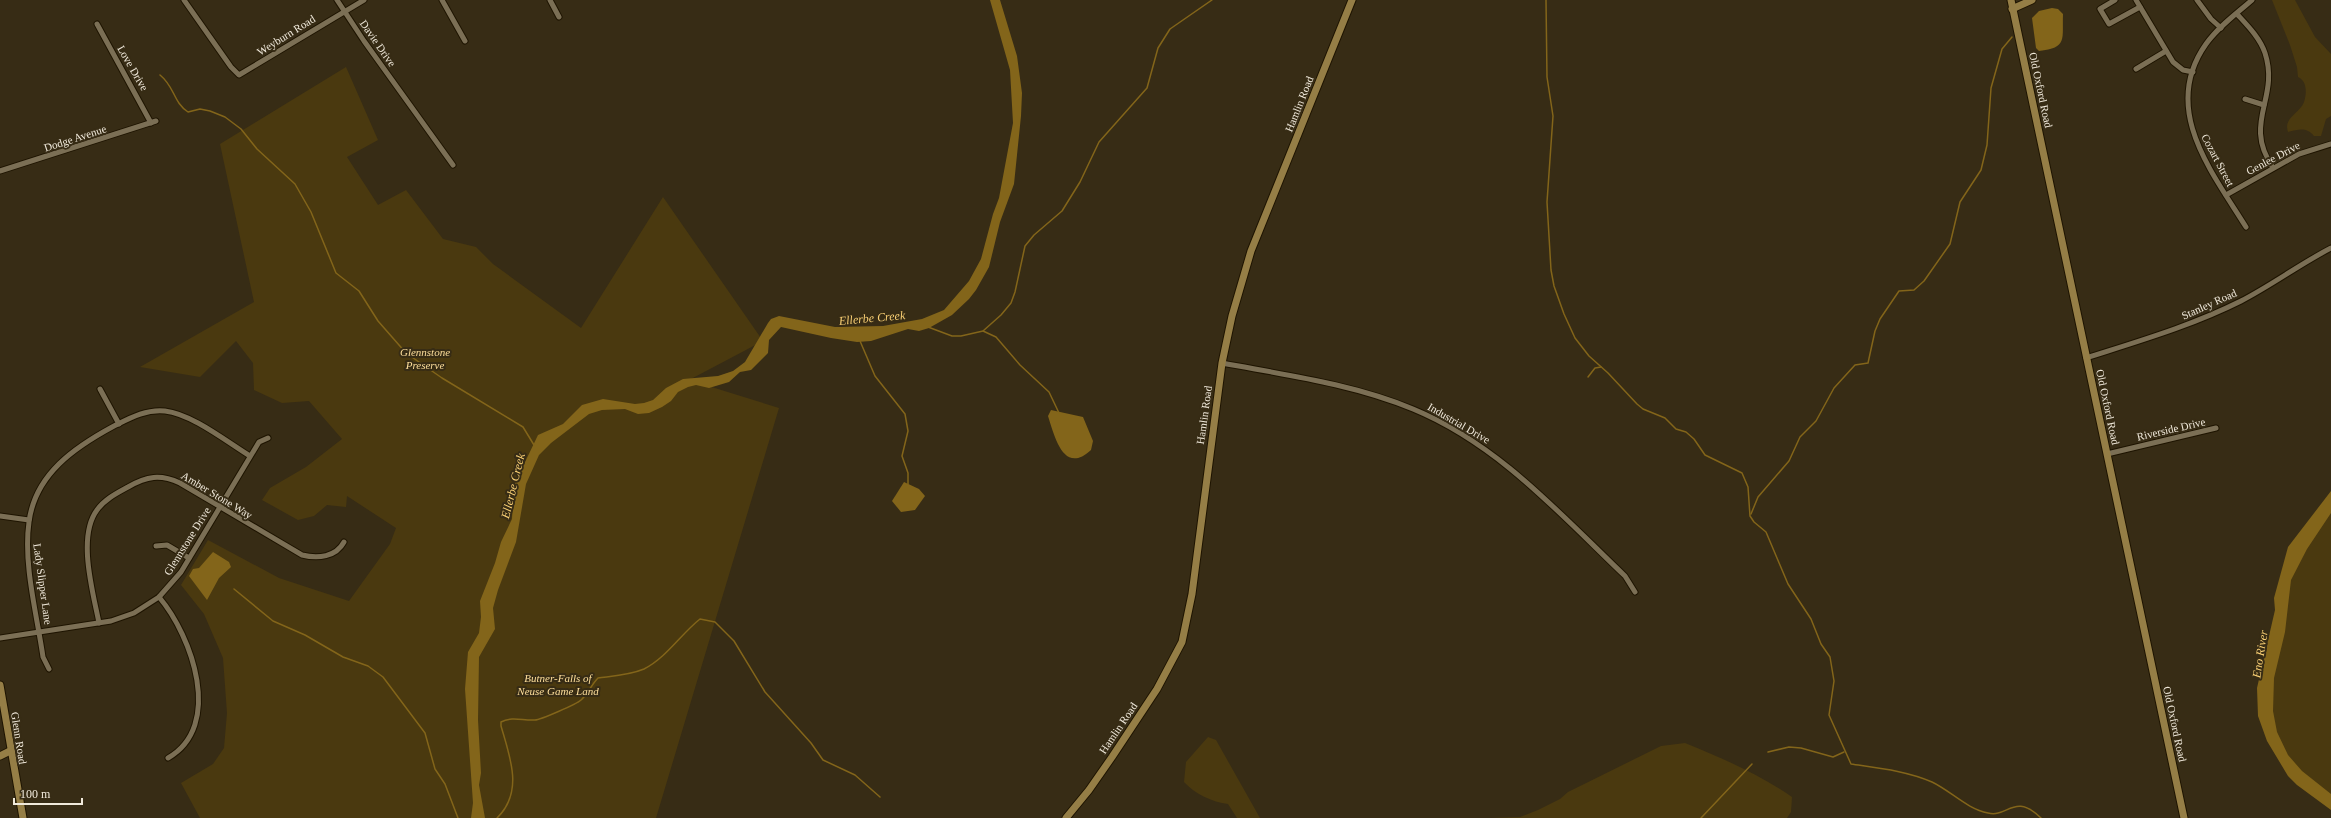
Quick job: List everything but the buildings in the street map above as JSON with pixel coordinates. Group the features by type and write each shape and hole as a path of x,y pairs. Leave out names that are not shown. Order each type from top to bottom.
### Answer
{"street":[{"name":"Weyburn Road","path":"184,0 231,67 239,74 246,72 364,0"},
{"name":"Davie Drive","path":"337,0 452,165"},
{"path":"442,0 465,41"},
{"path":"550,0 559,17"},
{"name":"Hamlin Road","path":"1066,818 1089,790 1112,757 1160,684 1182,642 1192,594 1222,363 1230,322 1246,266 1352,0"},
{"name":"Old Oxford Road","path":"2011,0 2184,818"},
{"path":"2012,9 2032,0"},
{"path":"2115,0 2100,9 2109,24 2140,7"},
{"path":"2136,0 2166,51 2179,68 2192,72"},
{"path":"2197,0 2211,19 2221,28"},
{"name":"Cozart Street","path":"2246,228 2198,147 2192,132 2188,96 2192,72 2206,45 2221,28 2252,0"},
{"path":"2237,14 2256,36 2265,53 2269,78 2259,128 2261,145 2273,168"},
{"name":"Love Drive","path":"97,24 153,122"},
{"path":"2136,69 2166,51"},
{"path":"2245,99 2264,106"},
{"name":"Dodge Avenue","path":"0,171 153,122"},
{"name":"Genlee Drive","path":"2226,196 2299,154 2331,144"},
{"name":"Stanley Road","path":"2086,358 2197,321 2260,291 2331,248"},
{"name":"Industrial Drive","path":"1222,363 1345,387 1405,406 1428,416 1479,445 1512,469 1625,576 1635,592"},
{"path":"100,389 119,424"},
{"name":"Lady Slipper Lane","path":"49,669 43,657 27,550 29,520 42,484 57,465 76,448 119,424 146,412 172,412 188,419 250,456"},
{"name":"Riverside Drive","path":"2107,454 2216,428"},
{"name":"Glennstone Drive","path":"0,638 99,623 134,613 159,598 181,572 259,442 268,438"},
{"name":"Amber Stone Way","path":"99,623 87,540 91,520 108,499 144,479 161,476 180,483 302,555 315,557 333,554 340,549 344,542"},
{"path":"0,516 29,520"},
{"path":"156,546 167,545 189,558"},
{"path":"159,598 174,616 187,640 196,679 198,709 194,730 182,748 168,758"},
{"name":"Glenn Road","path":"0,685 10,751 23,818"},
{"path":"0,756 10,751"}],"green space":[{"path":"2272,0 2295,0 2315,37 2331,54 2331,116 2326,119 2321,136 2314,136 2306,130 2288,132 2287,127 2290,119 2304,102 2306,88 2303,81 2298,77 2297,67 2290,45"},
{"path":"346,67 378,140 347,157 378,205 406,190 443,239 476,247 493,264 581,328 663,197 763,341 689,380 779,408 656,818 200,818 181,783 213,764 224,748 227,713 223,658 204,614 181,585 208,540 279,578 349,601 390,544 396,528 347,496 346,507 327,505 314,516 298,520 262,500 270,488 306,467 342,439 309,401 282,403 254,390 253,363 236,341 200,377 140,367 254,302 220,144"},
{"path":"2331,499 2331,800 2281,757 2266,692 2281,596"},
{"path":"1208,737 1216,740 1260,818 1237,818 1228,804 1204,797 1184,782 1186,762"},
{"path":"1685,743 1753,774 1792,797 1791,812 1787,818 1490,818 1520,817 1560,799 1568,792 1661,746"}],"shaded area":[{"path":"990,0 1000,0 1017,56 1022,93 1021,116 1014,184 1000,222 989,267 976,290 952,315 929,328 919,331 908,329 871,341 857,342 831,338 781,327 769,340 768,353 751,370 740,372 729,382 709,388 696,385 688,387 678,392 671,401 662,407 649,413 638,414 625,409 602,410 589,414 551,443 539,455 526,484 516,542 498,590 493,608 495,629 479,657 478,720 481,773 479,785 485,818 471,818 473,803 465,689 468,652 479,633 481,617 480,601 495,563 501,542 512,519 514,485 538,435 563,424 582,405 603,399 635,404 644,403 653,400 666,388 683,379 718,376 733,371 745,362 771,319 779,316 835,327 883,326 922,319 944,310 969,281 981,259 993,214 999,198 1013,123 1010,70"},
{"path":"2052,8 2058,9 2063,14 2062,41 2055,47 2048,50 2039,51 2036,48 2032,18 2039,11"},
{"path":"1051,410 1083,417 1093,441 1091,450 1082,457 1074,458 1067,456 1062,451 1048,416"},
{"path":"904,482 919,489 925,496 915,510 901,512 892,501"},
{"path":"2331,491 2331,513 2307,549 2291,580 2285,632 2274,678 2273,711 2277,732 2288,755 2302,771 2331,794 2331,810 2297,785 2288,776 2267,741 2258,716 2257,688 2275,610 2274,598 2288,547"},
{"path":"213,552 229,562 231,567 219,578 207,600 189,576 193,569 199,568"}],"waterway":[{"path":"928,327 952,336 961,336 983,331 1001,315 1011,303 1015,292 1025,246 1034,235 1062,211 1080,182 1099,142 1147,88 1158,48 1170,29 1212,0"},
{"path":"1546,0 1547,77 1553,116 1547,202 1551,270 1554,286 1564,314 1575,338 1589,356 1643,409 1665,418 1676,429 1686,432 1694,439 1705,455 1742,473 1748,487 1750,516 1754,522 1766,532 1788,584 1811,619 1821,644 1830,657 1834,681 1829,715 1851,764 1892,770 1922,778 1932,782 1966,804 1980,811 1995,814 2018,806 2032,811 2041,818"},
{"path":"1751,514 1758,497 1789,461 1800,437 1816,421 1834,388 1855,365 1868,363 1875,331 1880,319 1899,291 1914,290 1924,281 1950,244 1960,202 1981,170 1987,145 1991,88 2002,49 2012,37"},
{"path":"160,75 169,84 179,104 183,108 188,112 200,109 225,117 241,129 257,149 295,184 311,212 336,273 359,291 378,321 406,353 442,378 523,427 534,445"},
{"path":"983,331 996,337 1020,365 1049,392 1059,413"},
{"path":"860,341 875,376 905,414 908,431 902,456 908,473 908,484"},
{"path":"1588,377 1595,368 1601,367"},
{"path":"234,589 273,621 305,635 343,657 368,666 383,677 425,733 435,769 445,784 458,818"},
{"path":"497,818 505,808 513,786 511,762 501,722 510,719 535,720 544,717 581,700 598,678 627,674 644,669 659,659 700,619 715,622 734,641 765,692 811,743 823,760 855,775 880,797"},
{"path":"1768,752 1789,747 1801,748 1833,757 1844,752"},
{"path":"1701,818 1752,764"}],"water label":[{"name":"Ellerbe Creek","path":"872,318"},
{"name":"Ellerbe Creek","path":"513,486"},
{"name":"Eno River","path":"2260,654"}],"park label":[{"name":"Glennstone Preserve","path":"425,358"},
{"name":"Butner-Falls of Neuse Game Land","path":"558,684"}]}
